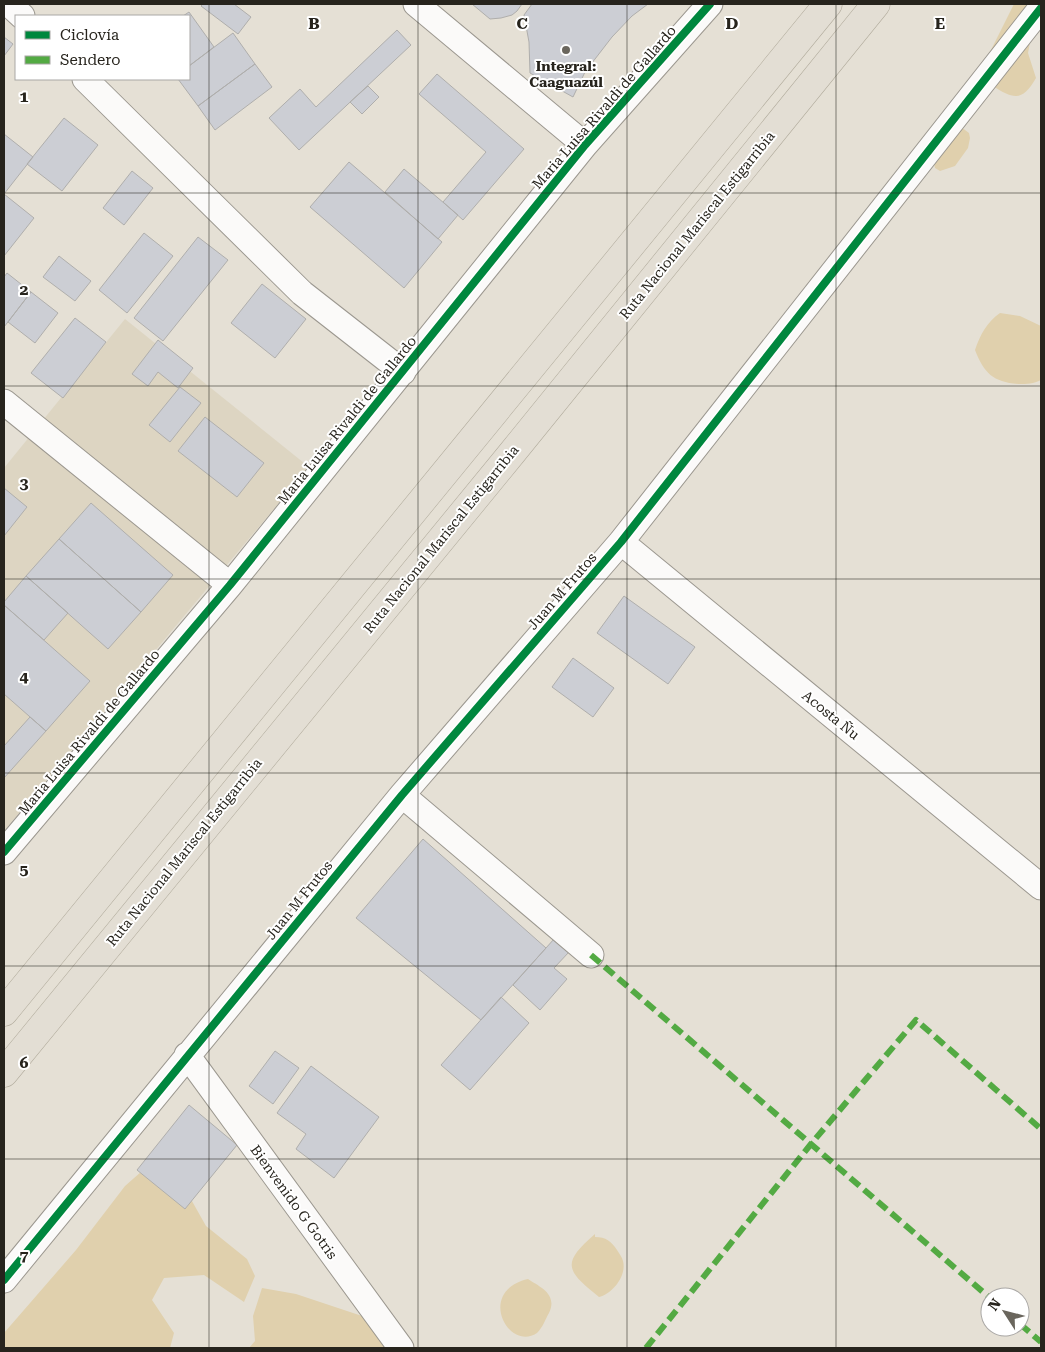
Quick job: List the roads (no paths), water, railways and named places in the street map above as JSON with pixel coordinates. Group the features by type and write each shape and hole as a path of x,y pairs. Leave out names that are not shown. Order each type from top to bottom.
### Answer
{"highway":[{"path":"4,1012 828,4"},
{"name":"Ruta Nacional Mariscal Estigarribia","path":"4,1072 512,453 876,4"}],"street":[{"path":"9,4 21,15"},
{"path":"416,4 585,145"},
{"name":"Maria Luisa Rivaldi de Gallardo","path":"6,847 230,585 585,145 710,4"},
{"name":"Juan M Frutos","path":"4,1280 402,794 621,542 1041,8"},
{"path":"86,80 302,293 403,372"},
{"path":"4,402 230,585"},
{"name":"Acosta Ñu","path":"621,542 1041,887"},
{"path":"402,794 591,955"},
{"name":"Bienvenido G Gotris","path":"187,1055 401,1348"}],"place":[{"name":"Integral: Caaguazúl","path":"566,50"}]}
